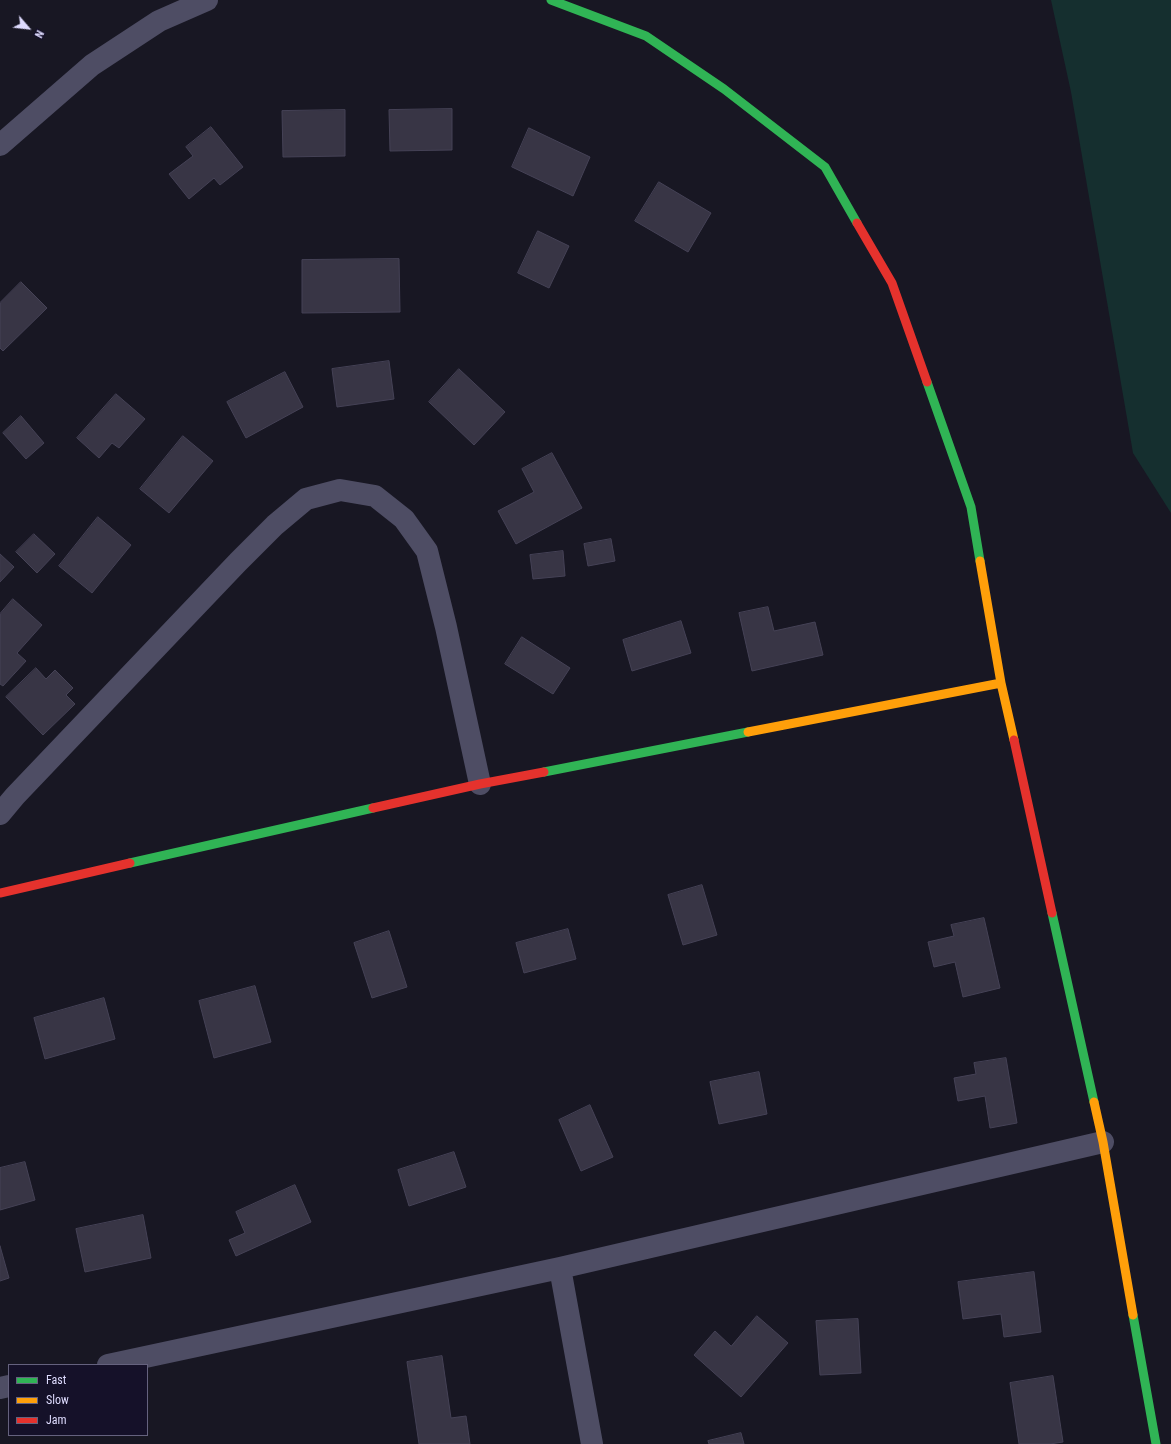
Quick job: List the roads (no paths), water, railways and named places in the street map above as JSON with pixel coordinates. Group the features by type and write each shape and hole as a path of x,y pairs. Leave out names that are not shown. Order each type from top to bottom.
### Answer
{"street":[{"path":"0,145 92,65 159,21 207,0"},
{"path":"551,0 646,36 724,89 825,167 892,283 971,507 1001,683 1103,1142 1156,1444"},
{"path":"0,814 15,796 275,525 306,499 340,490 375,496 404,519 427,551 446,627 480,784"},
{"path":"0,893 480,784 1001,683"},
{"path":"113,1364 560,1268 1103,1142"},
{"path":"560,1268 592,1444"}]}
